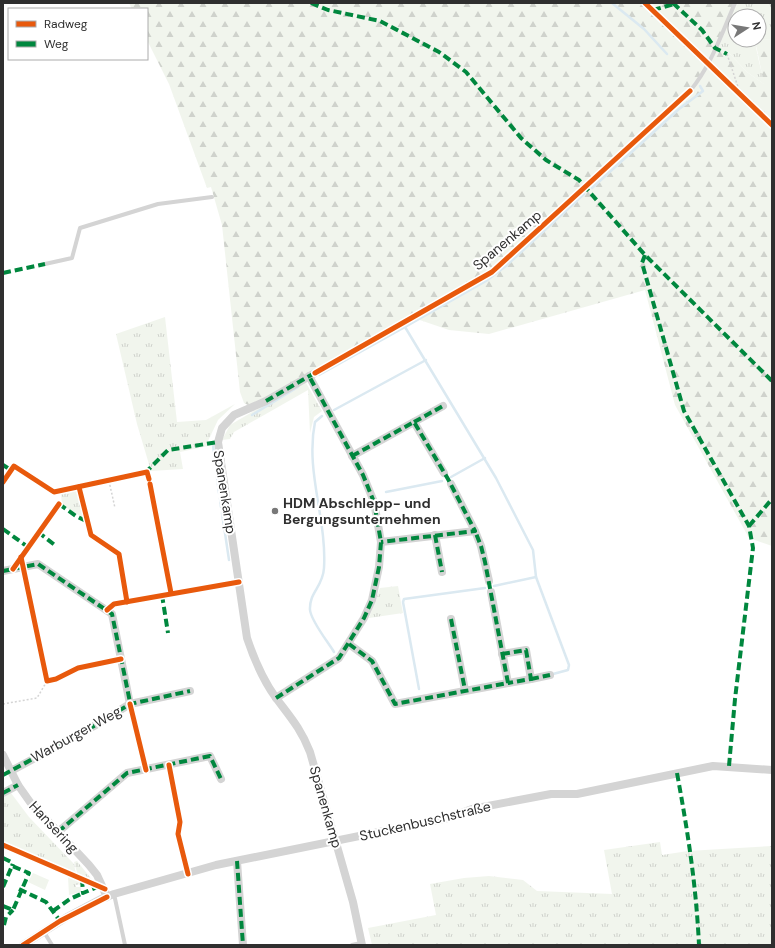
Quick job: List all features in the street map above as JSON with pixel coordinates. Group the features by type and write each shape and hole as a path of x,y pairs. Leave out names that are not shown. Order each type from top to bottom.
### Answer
{"street":[{"path":"276,698 339,658 364,618 372,600 379,567 381,542 374,502 363,475 312,375"},
{"name":"Spanenkamp","path":"312,375 266,401 234,415 222,428 218,442 247,638 258,668 276,698 290,714 304,738 319,778 362,944"},
{"path":"352,456 443,406"},
{"path":"414,422 444,473"},
{"path":"451,484 481,546 489,581"},
{"path":"381,542 435,534 475,531"},
{"path":"435,534 442,572"},
{"path":"3,571 38,564 112,614 130,704"},
{"path":"491,592 508,683"},
{"path":"451,619 465,690"},
{"path":"349,644 372,661 395,704 550,675"},
{"path":"502,654 526,650 531,679"},
{"name":"Warburger Weg","path":"11,771 94,726 130,704 190,691"},
{"name":"Hansering","path":"3,755 18,785 30,802 89,865 111,896"},
{"path":"58,832 127,773 210,756 221,778"},
{"name":"Stuckenbuschstraße","path":"23,945 67,917 111,896 237,861 448,818 472,809 551,794 577,794 713,766 772,770"},
{"path":"3,793 18,785"},
{"path":"237,861 243,945"}],"lane":[{"name":"Spanenkamp","path":"312,375 492,272 690,91 701,77 710,61 735,3"},
{"path":"45,264 72,258 80,228 158,204 212,197"},
{"path":"111,896 125,945"},
{"path":"43,931 52,945"},
{"path":"352,945 362,944"}],"path":[{"path":"727,54 738,87"},
{"path":"110,481 115,508"},
{"path":"3,704 37,698 47,681"}],"green space":[{"path":"129,3 738,3 736,8 727,8 727,28 718,48 728,52 747,72 764,84 757,48 767,48 767,39 772,39 772,546 749,538 675,405 645,290 489,334 449,330 408,316 266,398 248,405 244,403 240,392 222,225 211,187 207,188 169,84 148,42 148,8 132,8"},
{"path":"738,3 772,3 772,39 767,39 767,8 736,8"},
{"path":"727,28 727,48 756,48 765,85 747,72 728,52 718,48"},
{"path":"165,317 177,422 206,420 235,404 218,420 208,441 208,446 180,452 183,469 151,471 137,424 116,334"},
{"path":"305,381 322,411 314,417 310,433 308,390 234,432 230,439 222,440 230,425"},
{"path":"78,489 85,519 62,505 61,494 64,491"},
{"path":"398,586 403,613 369,618 380,588"},
{"path":"11,793 29,817 74,864 76,874 3,843 3,797"},
{"path":"660,842 662,855 688,851 772,846 772,945 372,945 368,928 436,915 430,884 464,878 489,876 523,880 537,891 612,894 604,850"},
{"path":"3,847 81,880 81,884 76,885 76,887 81,887 81,892 69,895 68,877"},
{"path":"77,861 93,881 78,876 74,862"},
{"path":"33,873 49,880 45,890 28,882"}],"waterway":[{"path":"612,3 644,29 667,54"},
{"path":"592,188 679,109 703,91 700,86"},
{"path":"494,586 536,577 533,550 496,478 405,327 486,281 506,266 584,194"},
{"path":"319,375 405,327"},
{"path":"334,410 426,360"},
{"path":"252,415 298,387"},
{"path":"322,416 315,422 313,459 324,550 324,568 323,575 310,604 310,610 316,625 334,652"},
{"path":"213,445 215,462"},
{"path":"451,477 485,458"},
{"path":"217,477 219,493"},
{"path":"386,492 442,481"},
{"path":"220,498 221,507"},
{"path":"222,513 229,560"},
{"path":"536,577 569,665 568,670 553,674"},
{"path":"419,689 403,602 404,599 485,588"}],"marked path":[{"path":"311,3 328,10 380,21 439,52 466,72 521,138 546,160 579,180 645,255 772,381"},
{"path":"673,3 702,30 715,48 727,54"},
{"path":"653,10 674,4"},
{"path":"645,255 642,263 684,411 749,526 753,548 735,699 729,766"},
{"path":"3,273 45,264"},
{"path":"266,401 313,374"},
{"path":"276,698 339,658 364,618 372,600 379,567 381,542 374,502 363,475 309,376"},
{"path":"414,422 443,406"},
{"path":"352,456 414,422 448,479 475,531 381,542"},
{"path":"145,473 168,450 218,442"},
{"path":"3,465 11,470"},
{"path":"749,526 772,499"},
{"path":"59,504 76,516 88,522"},
{"path":"3,529 28,547"},
{"path":"349,644 372,661 395,704 508,683 485,562 475,531"},
{"path":"38,532 56,546"},
{"path":"435,535 442,572"},
{"path":"3,571 38,564 112,614 131,707"},
{"path":"162,595 168,633"},
{"path":"451,619 465,690"},
{"path":"502,654 526,650 531,679 508,683"},
{"path":"531,679 550,675"},
{"path":"3,775 94,726 130,704 190,691"},
{"path":"58,832 127,773 210,756 221,779"},
{"path":"677,773 691,859 699,945"},
{"path":"3,793 18,785"},
{"path":"3,858 13,863 12,866"},
{"path":"237,861 243,945"},
{"path":"3,887 12,866 29,873 13,910 3,906"},
{"path":"82,879 83,893 100,886"},
{"path":"19,889 46,902 60,921"},
{"path":"53,911 70,899 83,893"},
{"path":"4,925 6,917 13,910"}],"cycle path":[{"path":"645,3 772,125"},
{"path":"315,373 492,272 690,91"},
{"path":"3,482 14,466 54,492 147,472 149,479"},
{"path":"150,484 171,593"},
{"path":"79,487 91,535 119,554 127,602"},
{"path":"13,569 59,504"},
{"path":"21,557 47,681 56,679 78,668 121,659"},
{"path":"107,610 114,604 239,582"},
{"path":"130,704 146,770"},
{"path":"169,765 180,822 178,834 188,874"},
{"path":"3,845 105,889"},
{"path":"23,945 60,921 107,897"}],"place":[{"name":"HDM Abschlepp- und Bergungsunternehmen","path":"275,511"}]}
